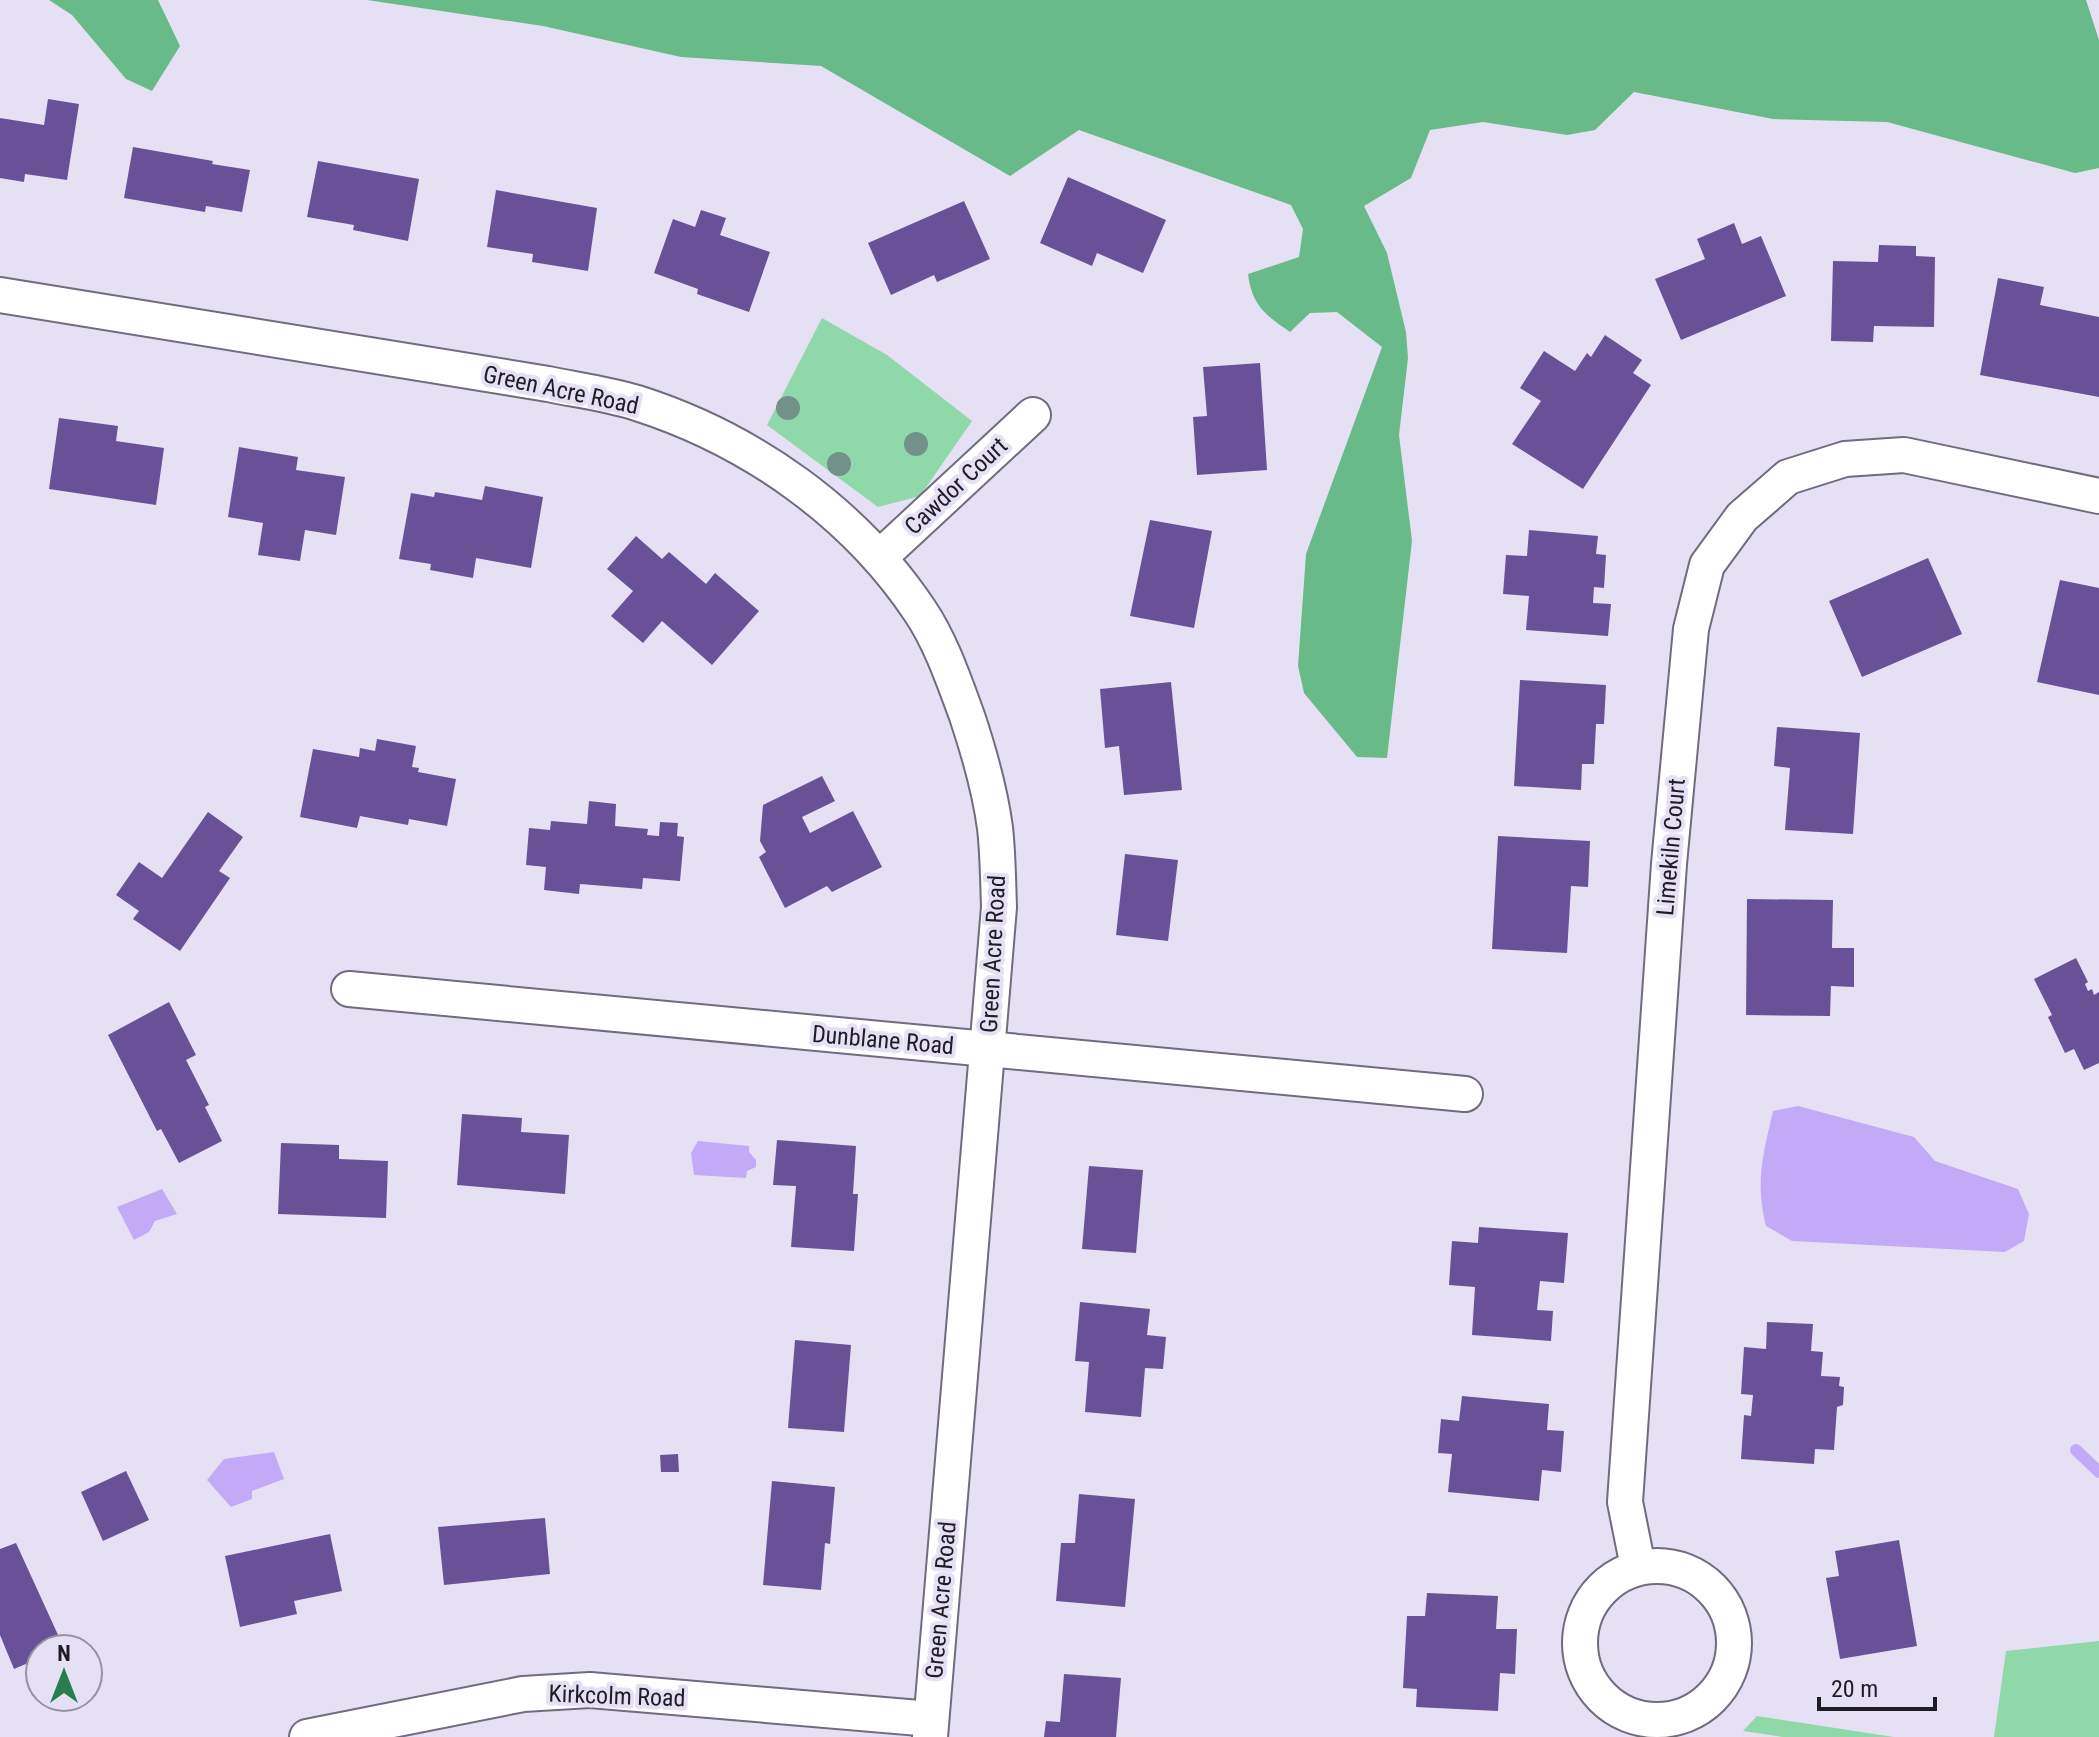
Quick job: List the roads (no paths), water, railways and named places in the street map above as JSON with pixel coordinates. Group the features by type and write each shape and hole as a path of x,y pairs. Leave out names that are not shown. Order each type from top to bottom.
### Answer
{"street":[{"name":"Green Acre Road","path":"0,295 548,384 636,403 715,435 788,477 834,511 880,557 922,613 952,674 979,751 995,827 999,907 931,1728"},
{"name":"Cawdor Court","path":"880,557 1033,415"},
{"name":"Limekiln Court","path":"1638,1567 1625,1502 1626,1486 1669,864 1691,629 1707,565 1742,517 1788,477 1845,459 1904,455 2099,496"},
{"name":"Dunblane Road","path":"349,989 1465,1094"},
{"path":"1662,1565 1686,1571 1707,1583 1723,1602 1733,1624 1735,1649 1729,1672 1716,1693 1698,1709 1672,1719 1646,1720 1621,1711 1610,1703 1600,1695 1585,1673 1579,1647 1582,1620 1594,1597 1613,1578 1638,1567 1662,1565"},
{"name":"Kirkcolm Road","path":"307,1737 523,1694 590,1690 931,1728"}],"waterway":[{"path":"2076,1450 2099,1472"}]}
